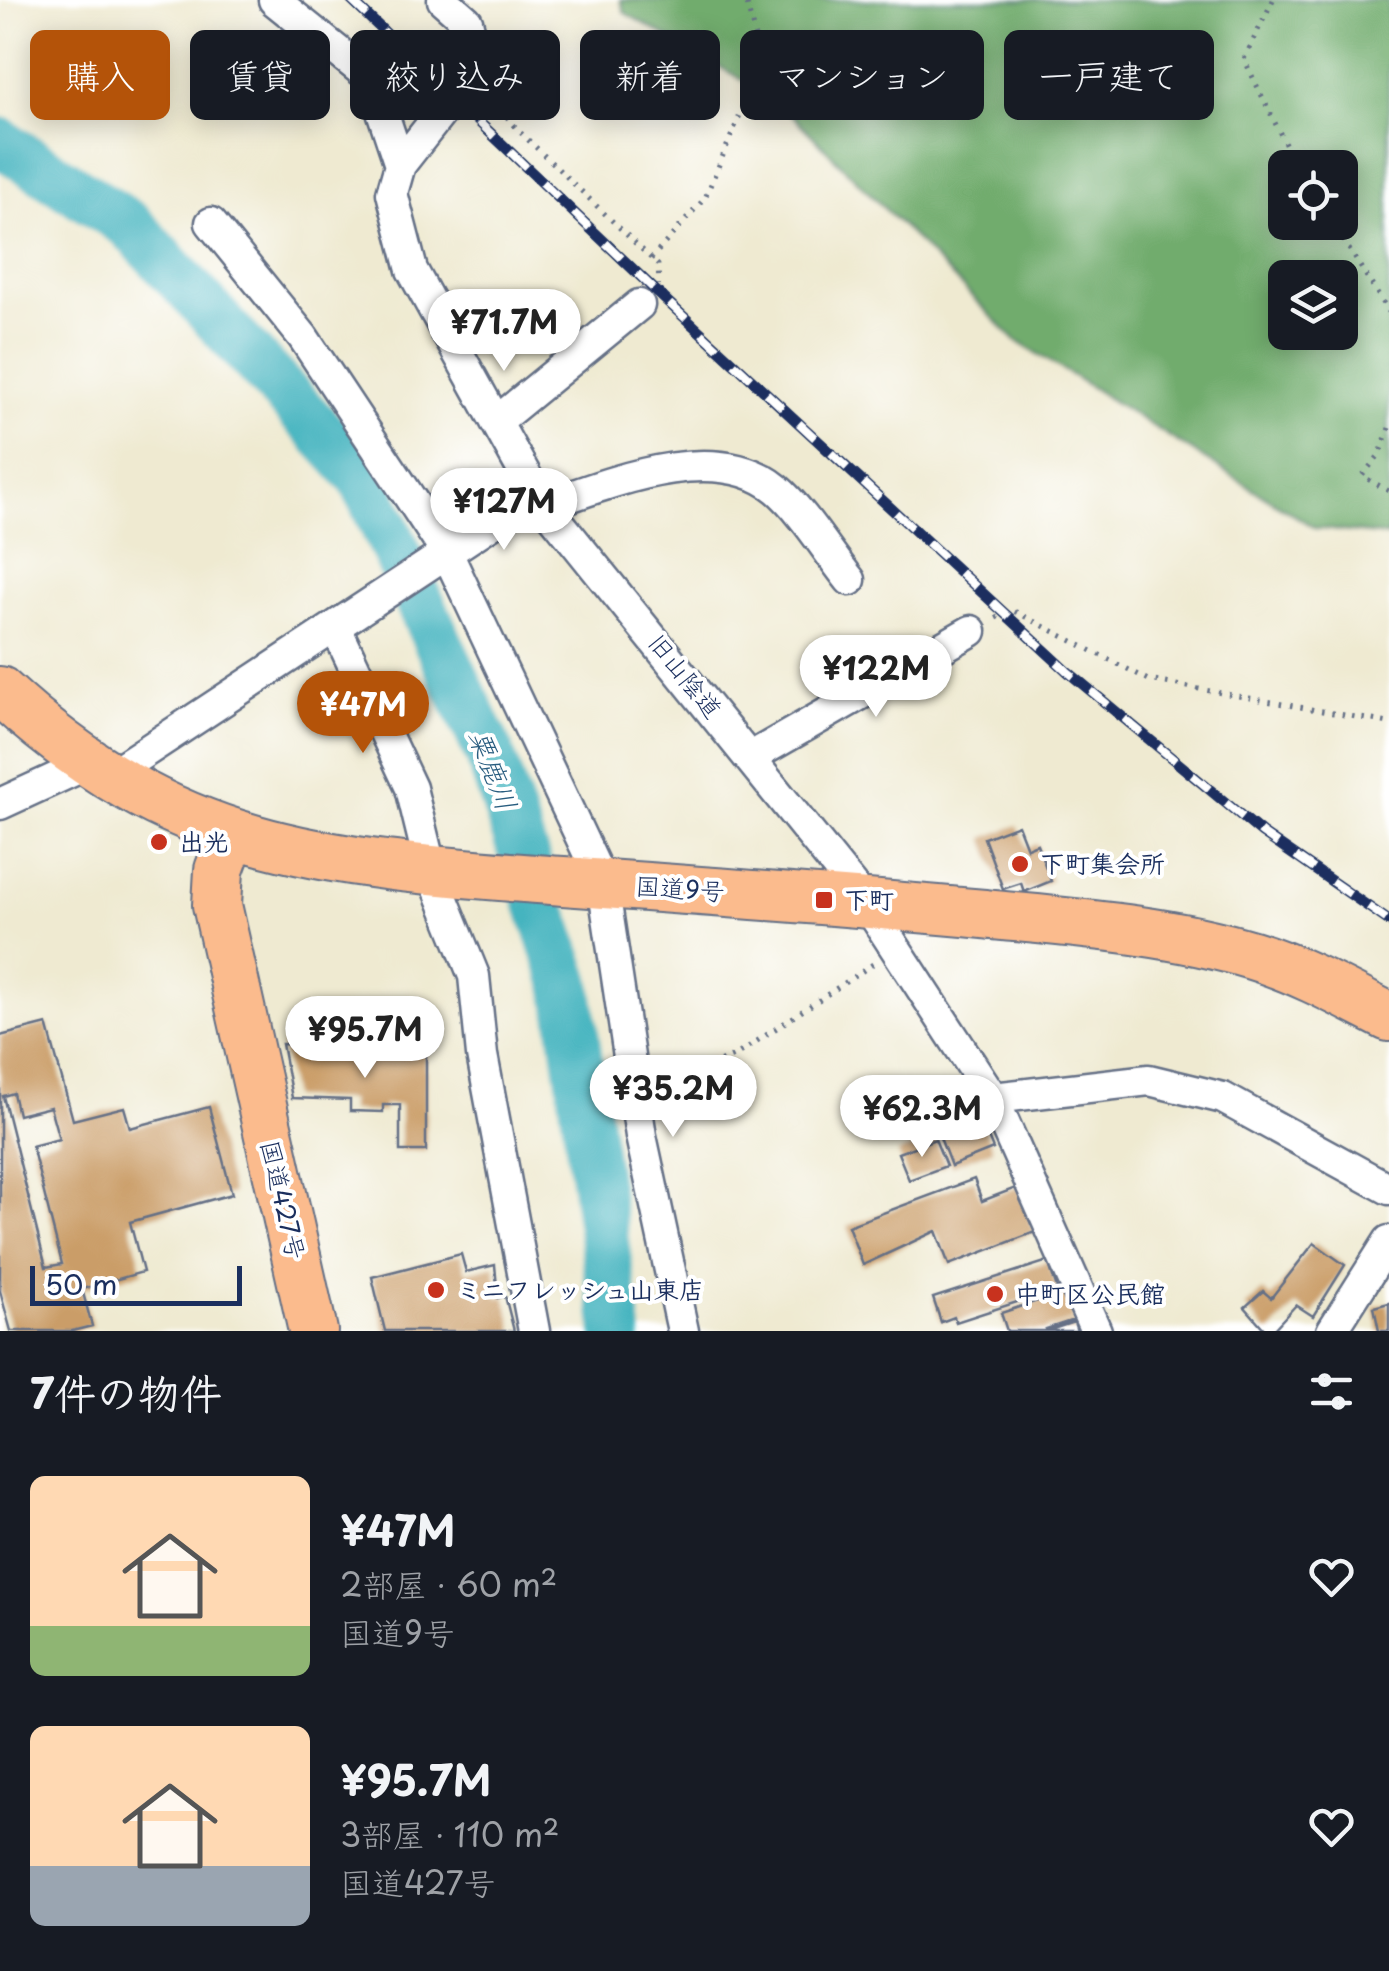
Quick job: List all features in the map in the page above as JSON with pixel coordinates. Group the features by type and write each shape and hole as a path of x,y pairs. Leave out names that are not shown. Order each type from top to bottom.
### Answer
{"highway":[{"name":"国道9号","path":"0,691 97,771 183,816 232,834 342,860 439,871 866,903 1158,933 1253,956 1311,976 1389,1017"},
{"name":"国道427号","path":"232,834 219,870 217,905 313,1331"}],"street":[{"path":"274,0 371,78 400,165"},
{"path":"443,0 467,21 469,30"},
{"path":"400,165 435,120"},
{"name":"旧山陰道","path":"400,165 392,193 412,270 541,500 866,903 993,1098 1096,1331"},
{"path":"211,223 303,337 443,559 594,883 683,1331"},
{"path":"496,422 639,305"},
{"path":"0,804 97,771 541,500 633,475 676,468 731,468 776,488 850,580"},
{"path":"336,628 410,788 474,976 482,1055 534,1331"},
{"path":"751,757 971,631"},
{"path":"993,1098 1148,1080 1223,1098 1389,1189"},
{"path":"1332,1331 1389,1241"}],"path":[{"path":"651,259 705,198 740,114 758,50 746,0"},
{"path":"1273,0 1244,59 1287,150"},
{"path":"509,120 651,259 662,282 639,305"},
{"path":"1343,240 1389,312"},
{"path":"1389,428 1380,454 1362,476 1389,492"},
{"path":"971,631 1012,610 1149,680 1389,723"},
{"path":"635,1096 736,1055 896,949"}],"green space":[{"path":"620,0 1389,0 1389,536 1315,528 1014,339 797,120 984,120 984,30 740,30 740,78 720,67 720,30 655,30 625,13"}],"building":[{"name":"下町集会所","path":"1018,825 1027,848 1037,844 1051,881 1024,892 1021,883 1003,889 984,838"},
{"path":"47,1024 73,1120 124,1107 130,1128 209,1107 232,1194 130,1222 143,1272 82,1289 92,1326 72,1331 11,1331 0,1291 0,1036","holes":["13,1093 18,1115 50,1107 59,1139 32,1146 62,1264 46,1267 3,1096"]},
{"path":"282,1044 426,1047 426,1151 400,1151 400,1105 383,1105 383,1112 350,1111 350,1100 292,1098"},
{"path":"980,1118 993,1149 951,1166 939,1135"},
{"path":"935,1139 946,1166 909,1180 898,1153"},
{"path":"974,1179 982,1201 1018,1187 1035,1232 949,1265 936,1231 863,1265 848,1226"},
{"path":"1314,1243 1345,1265 1313,1316 1296,1305 1272,1331 1266,1331 1245,1307 1263,1291 1271,1298"},
{"name":"ミニフレッシュ山東店","path":"461,1254 466,1272 495,1265 498,1298 505,1296 514,1331 385,1331 372,1277"},
{"name":"中町区公民館","path":"1048,1261 1057,1289 956,1322 954,1317 941,1322 933,1298"},
{"path":"1065,1292 1074,1320 1047,1331 1007,1331 1001,1313"},
{"path":"1389,1303 1389,1331 1379,1331 1374,1307"},
{"path":"1074,1322 1077,1331 1047,1331"}],"waterway":[{"name":"粟鹿川","path":"0,142 130,225 362,477 490,755 567,984 617,1331"}],"railway":[{"path":"351,0 657,292 1067,671 1262,833 1389,921"}],"place":[{"name":"出光","path":"159,842"},
{"name":"下町集会所","path":"1020,864"},
{"name":"下町","path":"824,900"},
{"name":"ミニフレッシュ山東店","path":"436,1290"},
{"name":"中町区公民館","path":"995,1294"}]}
